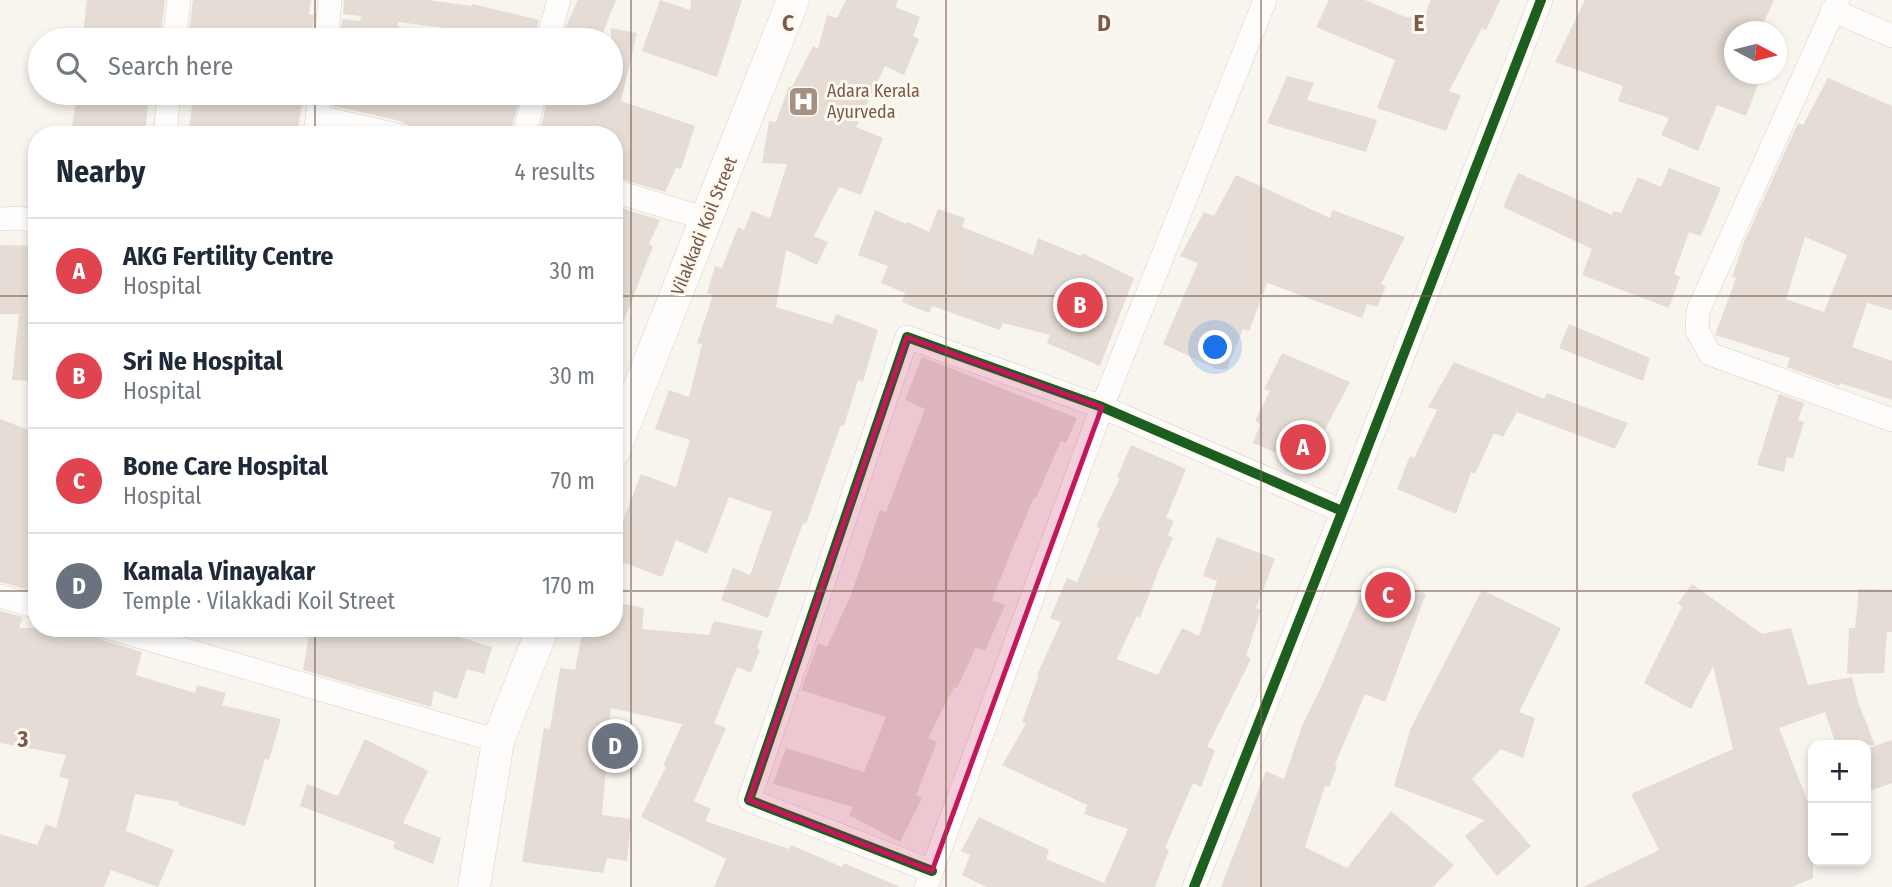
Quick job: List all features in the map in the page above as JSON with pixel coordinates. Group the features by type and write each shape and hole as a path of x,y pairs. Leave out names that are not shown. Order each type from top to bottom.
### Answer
{"street":[{"path":"176,28 179,0"},
{"path":"327,28 330,0"},
{"path":"551,28 559,0"},
{"name":"Vilakkadi Koil Street","path":"623,429 793,0"},
{"path":"1265,0 1102,407 929,879 750,800 907,337 1102,407 1342,511"},
{"path":"1194,887 1541,0"},
{"path":"1892,36 1835,5 1698,311 1697,330 1710,354 1892,420"},
{"path":"165,126 168,105"},
{"path":"316,126 319,105"},
{"path":"526,126 532,105"},
{"path":"623,194 707,219"},
{"path":"0,219 28,220"},
{"path":"0,596 28,604"},
{"path":"141,637 498,741"},
{"path":"474,887 498,741 539,637"}],"highlighted area":[{"path":"907,337 1102,407 932,871 749,800"}],"building":[{"path":"87,0 165,0 162,28 84,28"},
{"path":"193,0 311,0 309,14 314,15 313,28 190,28"},
{"path":"344,0 428,0 472,4 539,20 537,28 446,28 398,22 400,28 341,28 342,19 360,21 361,16 343,14"},
{"path":"578,0 616,0 605,28 566,26"},
{"path":"660,0 690,10 691,0 742,0 717,77 642,51"},
{"path":"846,0 898,0 895,7 920,17 913,36 919,39 904,75 885,66 856,127 883,138 861,195 839,187 814,236 828,242 817,265 786,250 776,307 832,324 836,314 878,330 863,382 858,380 844,426 841,425 806,524 803,523 768,618 721,600 733,568 750,575 772,512 729,497 707,554 676,540 662,577 623,562 623,520 641,474 676,487 690,440 655,429 669,390 689,397 702,344 697,343 713,295 707,293 715,266 722,268 738,227 744,230 752,211 770,218 787,164 762,163 769,121 776,122 789,86 792,87 813,46 818,49 827,15 837,18"},
{"path":"1329,0 1365,0 1422,22 1431,0 1500,0 1486,30 1482,28 1449,91 1461,95 1446,131 1377,108 1395,60 1316,27"},
{"path":"1585,0 1774,0 1764,21 1724,21 1724,84 1758,84 1746,116 1717,105 1698,151 1661,135 1669,118 1618,101 1623,86 1555,62"},
{"path":"623,30 637,33 623,92"},
{"path":"1287,76 1314,83 1307,100 1377,120 1366,152 1267,123"},
{"path":"1828,78 1892,106 1892,310 1867,303 1852,347 1892,361 1892,400 1840,383 1839,386 1787,367 1790,358 1715,335 1736,278 1732,277 1744,242 1798,123 1803,125","holes":["1805,237 1847,255 1824,312 1786,299"]},
{"path":"623,102 695,126 681,169 676,168 665,192 623,180 623,126 541,126 546,105 623,105"},
{"path":"75,105 148,105 146,126 72,126"},
{"path":"192,105 302,105 298,126 189,126"},
{"path":"518,105 512,126 411,126 333,106"},
{"path":"1669,168 1721,188 1701,236 1689,232 1674,274 1680,277 1669,308 1582,275 1592,249 1503,207 1518,173 1612,215 1613,211 1621,213 1638,177 1661,187"},
{"path":"1236,175 1330,218 1333,210 1405,237 1381,284 1386,286 1377,307 1367,304 1362,318 1267,283 1249,331 1243,329 1227,369 1217,369 1163,344 1198,263 1180,256 1204,212 1214,216"},
{"path":"623,209 660,220 649,244 653,246 623,323"},
{"path":"938,209 965,218 962,227 1033,255 1038,238 1081,256 1082,253 1134,278 1100,366 1047,343 1050,335 1003,323 1000,330 932,306 929,313 902,302 905,293 881,283 888,266 858,255 875,210 929,232"},
{"path":"0,245 28,246 28,381 12,380 19,314 0,314"},
{"path":"1569,324 1650,358 1643,381 1559,348"},
{"path":"1282,353 1350,382 1322,435 1327,437 1313,469 1253,443 1260,424 1255,421 1270,391 1264,389"},
{"path":"922,357 1077,418 1066,443 1061,441 1036,498 1034,497 992,600 1005,605 985,651 976,647 957,688 954,687 928,738 937,742 916,795 922,798 900,842 849,815 853,807 773,784 786,748 864,772 886,717 801,690 818,643 827,647 851,595 880,510 886,512 925,409 905,400"},
{"path":"1454,362 1544,399 1547,393 1628,423 1615,449 1517,412 1503,437 1494,433 1475,474 1471,472 1456,514 1397,489 1410,456 1414,458 1437,410 1428,407"},
{"path":"1779,394 1804,403 1798,420 1804,422 1793,459 1787,457 1784,472 1757,465"},
{"path":"0,419 28,430 28,590 0,582"},
{"path":"1131,445 1186,469 1166,518 1174,521 1168,535 1173,538 1140,618 1137,616 1117,659 1158,675 1182,628 1199,636 1217,581 1203,576 1217,537 1275,559 1256,608 1261,610 1246,656 1251,659 1207,747 1215,750 1201,787 1193,783 1165,848 1169,850 1155,887 986,887 962,875 970,855 961,851 979,817 1049,850 1046,859 1104,883 1128,829 1084,814 1087,805 1002,765 1026,724 1022,722 1037,675 1061,622 1050,618 1067,578 1077,582 1100,528 1096,527 1120,478 1117,477"},
{"path":"1371,571 1426,594 1385,702 1365,694 1335,764 1337,766 1329,787 1325,786 1305,847 1347,868 1391,811 1454,865 1433,887 1221,887 1266,771 1284,779 1302,726"},
{"path":"1692,584 1762,634 1791,628 1808,685 1852,677 1858,702 1875,745 1871,745 1871,740 1834,740 1825,712 1779,728 1808,802 1808,866 1813,866 1813,878 1792,887 1583,887 1659,850 1631,794 1733,749 1713,666 1691,709 1644,683 1682,607 1678,603"},
{"path":"1859,589 1892,590 1892,632 1887,632 1884,673 1847,674 1849,628 1855,628"},
{"path":"1482,590 1561,628 1519,712 1535,718 1523,758 1501,749 1472,779 1531,846 1497,876 1465,836 1484,820 1394,786 1410,730"},
{"path":"623,604 644,608 642,629 709,635 714,621 763,631 757,648 760,650 751,673 737,667 714,723 726,728 694,801 711,809 705,821 789,849 791,845 842,867 844,863 900,887 714,887 726,859 641,817 666,767 663,766 682,724 611,708 602,815 631,819 627,861 607,858 603,873 522,862 544,728 550,729 560,668 575,670 581,637 623,637"},
{"path":"0,611 23,617 19,628 28,628 28,637 99,637 142,652 136,675 195,693 197,685 226,693 222,705 281,719 269,760 265,759 245,826 178,805 179,802 135,794 126,831 174,850 158,887 111,870 104,887 0,887 0,834 37,845 46,824 56,828 69,779 59,777 66,755 0,743"},
{"path":"308,637 459,637 492,647 484,674 467,669 457,699 434,691 431,707 303,670"},
{"path":"365,739 428,771 403,823 441,838 433,864 393,848 398,834 395,842 300,806 307,784 338,796"},
{"path":"1892,740 1892,783 1871,790 1871,747"}],"cycle path":[{"path":"1194,887 1541,0"},
{"path":"932,871 749,800 907,337 1102,407 1342,511"}],"place":[{"name":"Adara Kerala Ayurveda","path":"804,101"},
{"name":"Sri Ne Hospital","path":"1080,305"},
{"name":"AKG Fertility Centre","path":"1303,447"},
{"name":"Bone Care Hospital","path":"1388,595"},
{"name":"Kamala Vinayakar","path":"615,746"}]}
